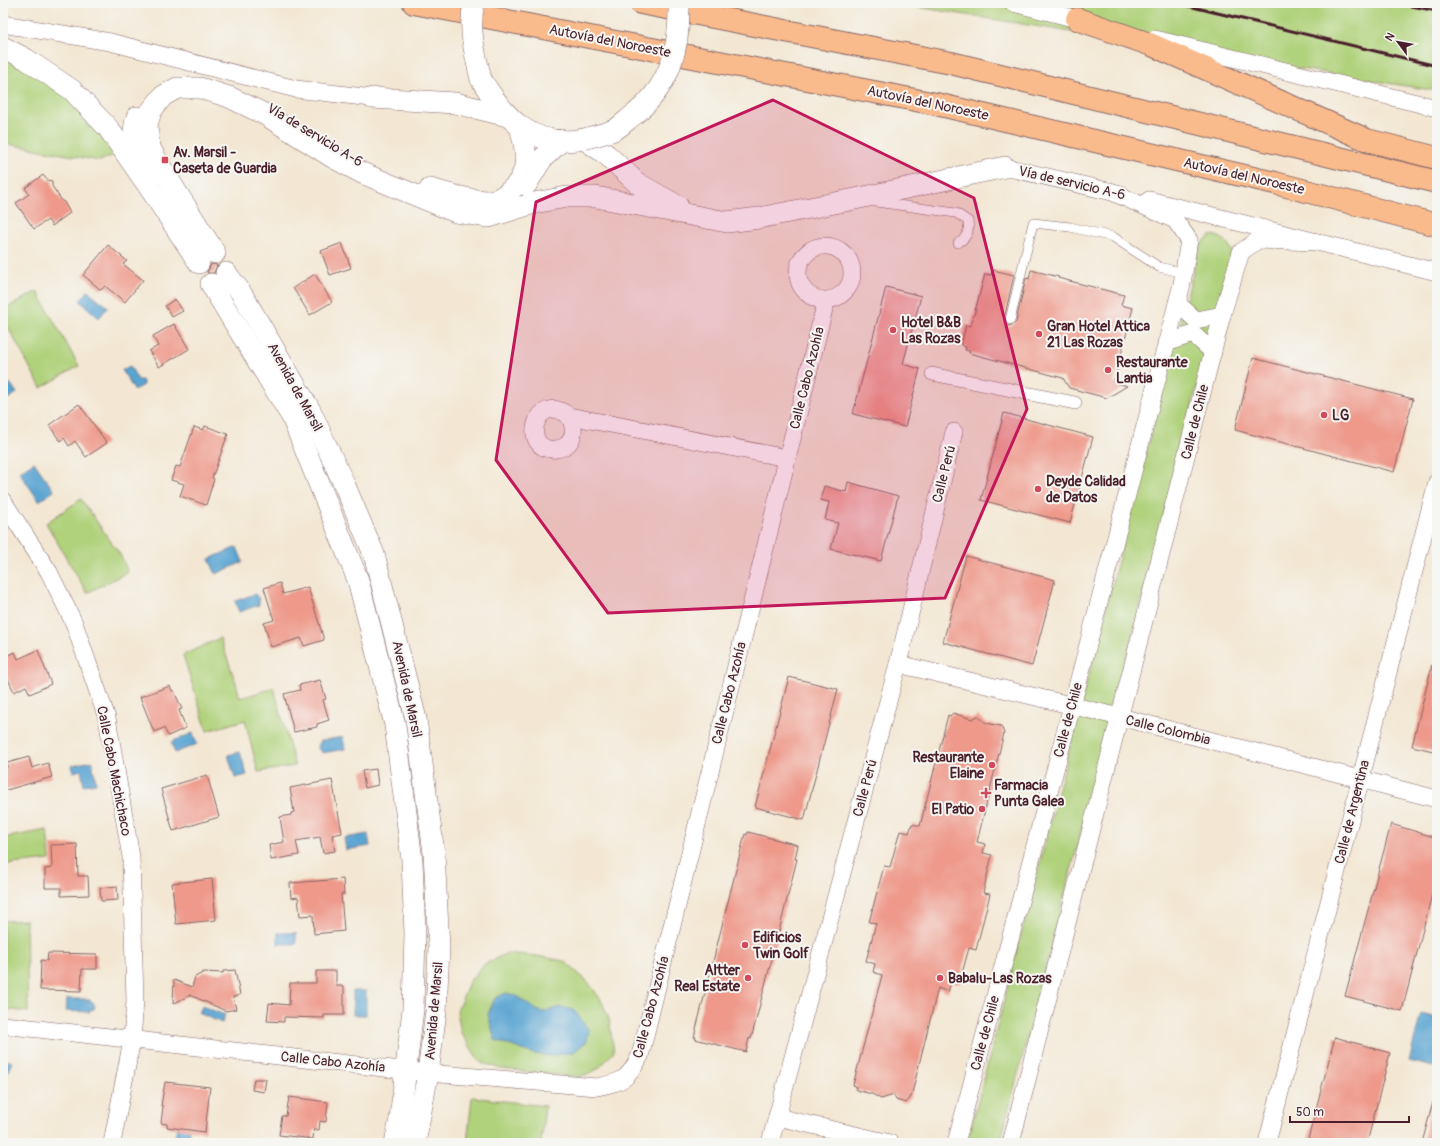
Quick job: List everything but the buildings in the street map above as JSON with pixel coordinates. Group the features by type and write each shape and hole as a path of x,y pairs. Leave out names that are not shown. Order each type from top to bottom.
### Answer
{"highway":[{"name":"Autovía del Noroeste","path":"414,3 936,104 1275,182 1437,224"},
{"path":"641,3 951,63 1437,182"},
{"path":"1077,19 1152,45 1367,140 1437,158"}],"street":[{"path":"474,3 471,16 473,48 481,80 494,100 514,122 540,137 573,141 614,129 641,110 662,86 674,57 680,25 679,3"},
{"path":"1013,3 1437,108"},
{"name":"Vía de servicio A-6","path":"3,24 110,42 296,89 372,98 455,103 514,122 526,149 525,170 516,187 504,196 489,201 464,199 403,181 367,166 337,150 270,107 234,89 208,80 190,79 171,81 156,88 142,106 134,124 134,147 149,186"},
{"path":"3,47 26,59 72,90 108,128 149,186 207,258 199,270 201,276 219,278"},
{"name":"Vía de servicio A-6","path":"207,258 151,150 148,139 147,125 151,111 163,96 177,88 200,88 222,94 264,114 332,157 362,173 456,212 489,217 534,203 567,197 596,197 727,222 759,218 850,200 1004,167 1110,191 1437,272"},
{"name":"Vía de servicio A-6","path":"584,139 607,155 637,183 665,199 704,218"},
{"name":"Vía de servicio A-6","path":"401,190 468,207 494,208 510,202 522,192 542,158 562,140"},
{"name":"Calle de Chile","path":"956,1143 1072,706 1184,273 1189,240 1175,220 1110,191"},
{"name":"Calle de Chile","path":"1011,1143 1222,315 1241,252 1258,240 1318,242"},
{"name":"Avenida de Marsil","path":"219,278 220,301 292,417 358,580 393,717 400,763 412,868 415,934 413,1009 407,1071 395,1143"},
{"name":"Avenida de Marsil","path":"219,278 240,291 310,410 336,467 374,554 416,719 434,853 439,947 436,1011 428,1073 415,1143"},
{"name":"Calle Cabo Azohía","path":"3,1025 407,1071 597,1087 616,1083 632,1072 640,1056 826,301"},
{"path":"1177,303 1196,320 1222,315"},
{"path":"1166,343 1193,334 1213,352"},
{"path":"932,374 1075,403"},
{"path":"569,416 787,458"},
{"name":"Calle Perú","path":"770,1143 898,664 954,432"},
{"name":"Calle de Argentina","path":"1267,1143 1437,482"},
{"name":"Calle Cabo Machichaco","path":"3,501 49,572 74,623 107,718 131,857 135,1001 132,1040 112,1143"},
{"name":"Calle Colombia","path":"898,664 1120,717 1437,799"},
{"path":"777,1117 890,1143"}],"lane":[{"path":"850,200 894,204 956,213 968,221 970,228 966,239 958,243"},
{"path":"1010,320 1033,223 1070,227 1113,237 1159,267 1184,273"}],"highlighted area":[{"path":"773,100 974,198 1027,409 945,598 608,613 496,460 536,202"}],"green space":[{"path":"892,3 1437,3 1437,91"},
{"path":"3,54 41,74 90,117 116,154 100,161 3,143"},
{"path":"1213,235 1225,241 1232,252 1000,1143 967,1143 1200,246 1206,239"},
{"path":"37,291 79,366 41,388 3,318 3,310"},
{"path":"81,499 121,556 128,572 87,593 46,523"},
{"path":"220,638 240,698 274,688 295,766 258,772 245,720 207,731 183,655"},
{"path":"47,830 50,860 3,865 3,838"},
{"path":"26,920 28,1012 3,1009 3,921"},
{"path":"507,953 564,961 588,982 601,1000 609,1019 614,1052 598,1069 580,1077 501,1069 480,1062 461,1033 457,1011 469,982 483,965"},
{"path":"472,1097 545,1106 541,1143 467,1143"}],"water":[{"path":"88,291 108,307 99,318 80,301"},
{"path":"130,366 138,380 142,380 143,382 143,385 134,390 122,370"},
{"path":"10,383 17,393 3,402 3,388"},
{"path":"34,462 54,491 39,501 19,472"},
{"path":"237,547 243,562 216,574 209,559"},
{"path":"255,594 259,599 259,605 239,612 235,601"},
{"path":"193,733 197,744 175,753 171,742"},
{"path":"343,737 345,749 322,753 321,750 319,750 317,745 320,744 320,741"},
{"path":"240,752 247,775 235,778 228,755"},
{"path":"92,761 96,783 84,785 81,770 73,772 72,765"},
{"path":"368,834 370,846 346,850 344,838"},
{"path":"278,933 296,933 296,944 278,944"},
{"path":"353,991 366,991 366,1015 353,1015"},
{"path":"506,993 515,995 542,1012 561,1007 574,1010 589,1030 587,1041 574,1052 551,1056 534,1054 495,1040 488,1014 495,998"},
{"path":"67,999 90,999 95,1006 94,1009 90,1010 90,1012 66,1011"},
{"path":"202,1006 225,1015 222,1023 199,1013"},
{"path":"1421,1014 1437,1018 1437,1052 1433,1067 1409,1061"},
{"path":"3,1058 12,1062 4,1080 3,1079"},
{"path":"179,1114 191,1115 188,1139 175,1138"}],"railway":[{"path":"1176,3 1437,66"},
{"path":"1396,3 1437,11"}],"place":[{"name":"Av. Marsil - Caseta de Guardia","path":"165,160"},
{"name":"Hotel B&B Las Rozas","path":"893,330"},
{"name":"Gran Hotel Attica 21 Las Rozas","path":"1039,334"},
{"name":"Restaurante Lantia","path":"1108,370"},
{"name":"LG","path":"1324,415"},
{"name":"Deyde Calidad de Datos","path":"1038,489"},
{"name":"Restaurante Elaine","path":"992,765"},
{"name":"Farmacia Punta Galea","path":"986,793"},
{"name":"El Patio","path":"982,809"},
{"name":"Edificios Twin Golf","path":"745,945"},
{"name":"Altter Real Estate","path":"748,978"},
{"name":"Babalu-Las Rozas","path":"940,978"}]}
